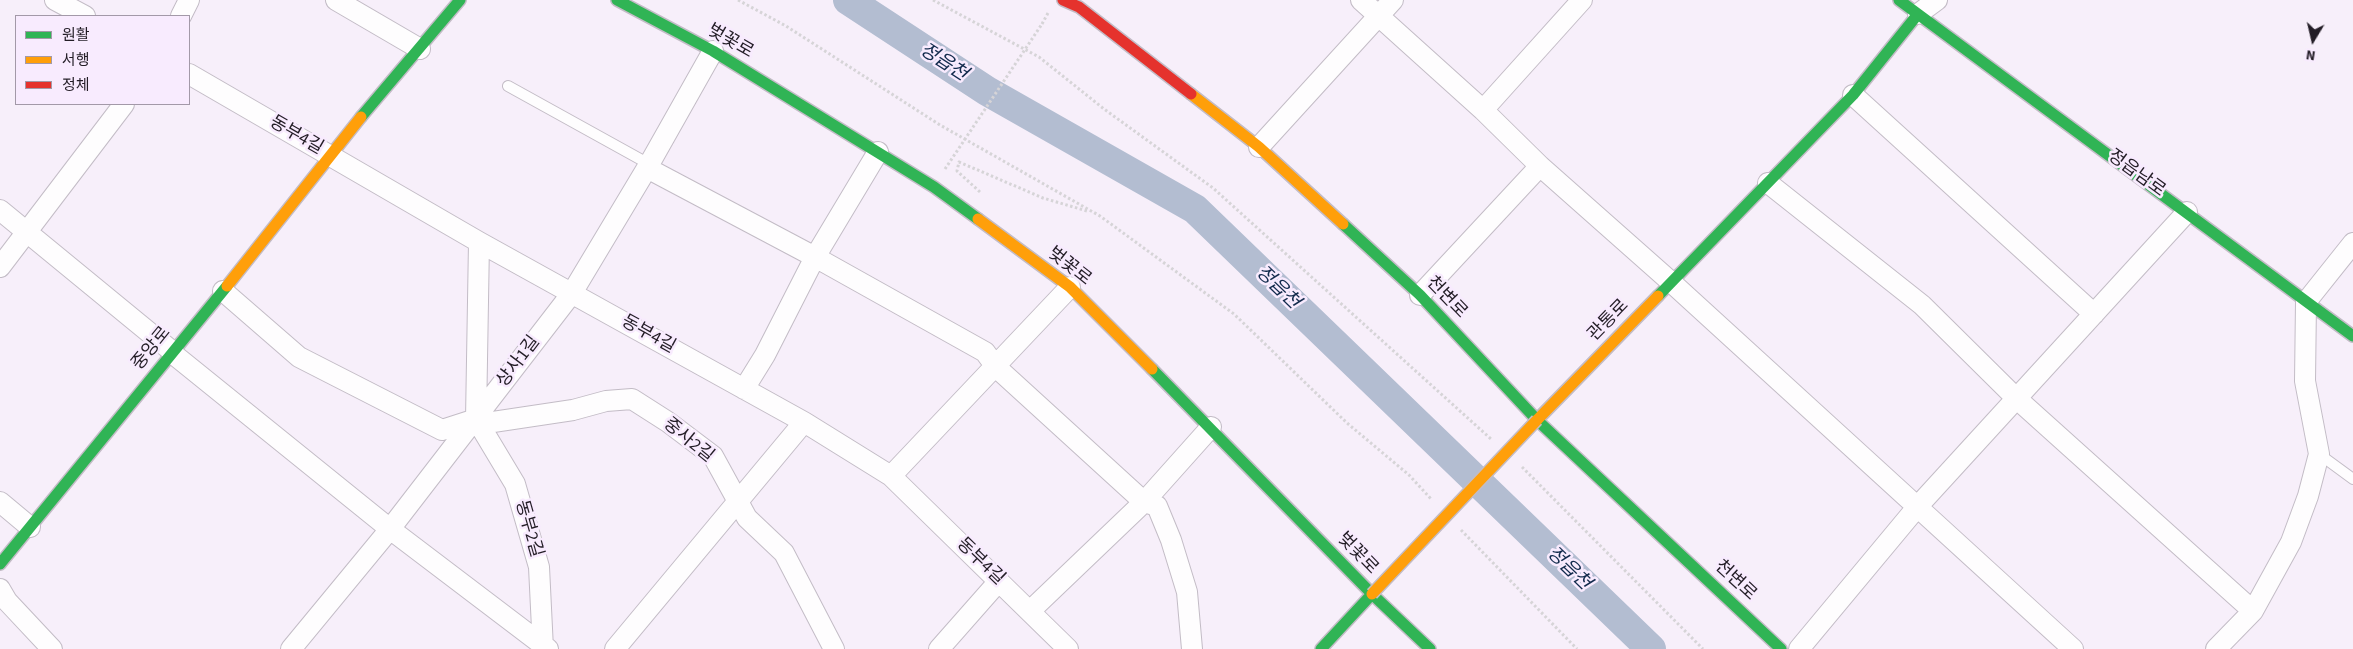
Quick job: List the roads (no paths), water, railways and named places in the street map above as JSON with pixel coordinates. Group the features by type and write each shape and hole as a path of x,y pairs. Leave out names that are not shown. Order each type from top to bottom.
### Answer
{"street":[{"path":"55,0 83,15"},
{"path":"182,15 189,0"},
{"path":"336,0 420,49"},
{"name":"중앙로","path":"0,564 223,291 329,155 460,0"},
{"name":"벚꽃로","path":"617,0 713,51 934,186 1070,287 1211,427 1372,594 1430,649"},
{"path":"1361,0 1483,110 1540,166 1671,282 2073,649"},
{"path":"1259,147 1393,0"},
{"path":"1483,110 1582,0"},
{"name":"정읍남로","path":"1900,0 2353,336"},
{"path":"1918,14 1937,0"},
{"name":"천변로","path":"1076,2 1259,147 1420,295 1537,420 1782,649"},
{"name":"관통로","path":"1321,649 1537,420 1854,95 1918,14"},
{"name":"상사1길","path":"290,649 390,529 572,293 648,166 713,51"},
{"name":"동부4길","path":"190,75 479,242 804,422 891,476 1068,649"},
{"path":"1854,95 2094,314"},
{"path":"0,267 123,105"},
{"path":"744,389 770,347 815,257 878,152"},
{"path":"648,166 985,352 996,367 1144,502 1157,506 1172,540 1187,592 1192,649"},
{"path":"1420,295 1540,166"},
{"path":"1768,183 1922,305 2016,398 2253,611"},
{"path":"0,210 390,529 545,648"},
{"path":"1799,649 1918,506 2187,212"},
{"path":"223,291 299,357 442,430 476,419 479,242"},
{"path":"2216,649 2253,611 2291,542 2308,496 2319,454 2305,381 2306,302 2353,243"},
{"path":"891,476 1070,287"},
{"name":"중사2길","path":"476,419 493,422 573,410 606,401 632,400 668,422 713,456 748,518 784,553 834,649"},
{"name":"동부2길","path":"476,419 515,484 538,566 545,648"},
{"path":"615,649 804,422"},
{"path":"1030,611 1144,502 1211,427"},
{"path":"0,502 30,527"},
{"path":"939,649 1000,581"},
{"path":"0,590 7,601 52,649"}],"lane":[{"path":"508,86 648,166"},
{"path":"2319,454 2353,479"}],"waterway":[{"name":"정읍천","path":"848,0 987,91 1195,209 1651,649"}]}
